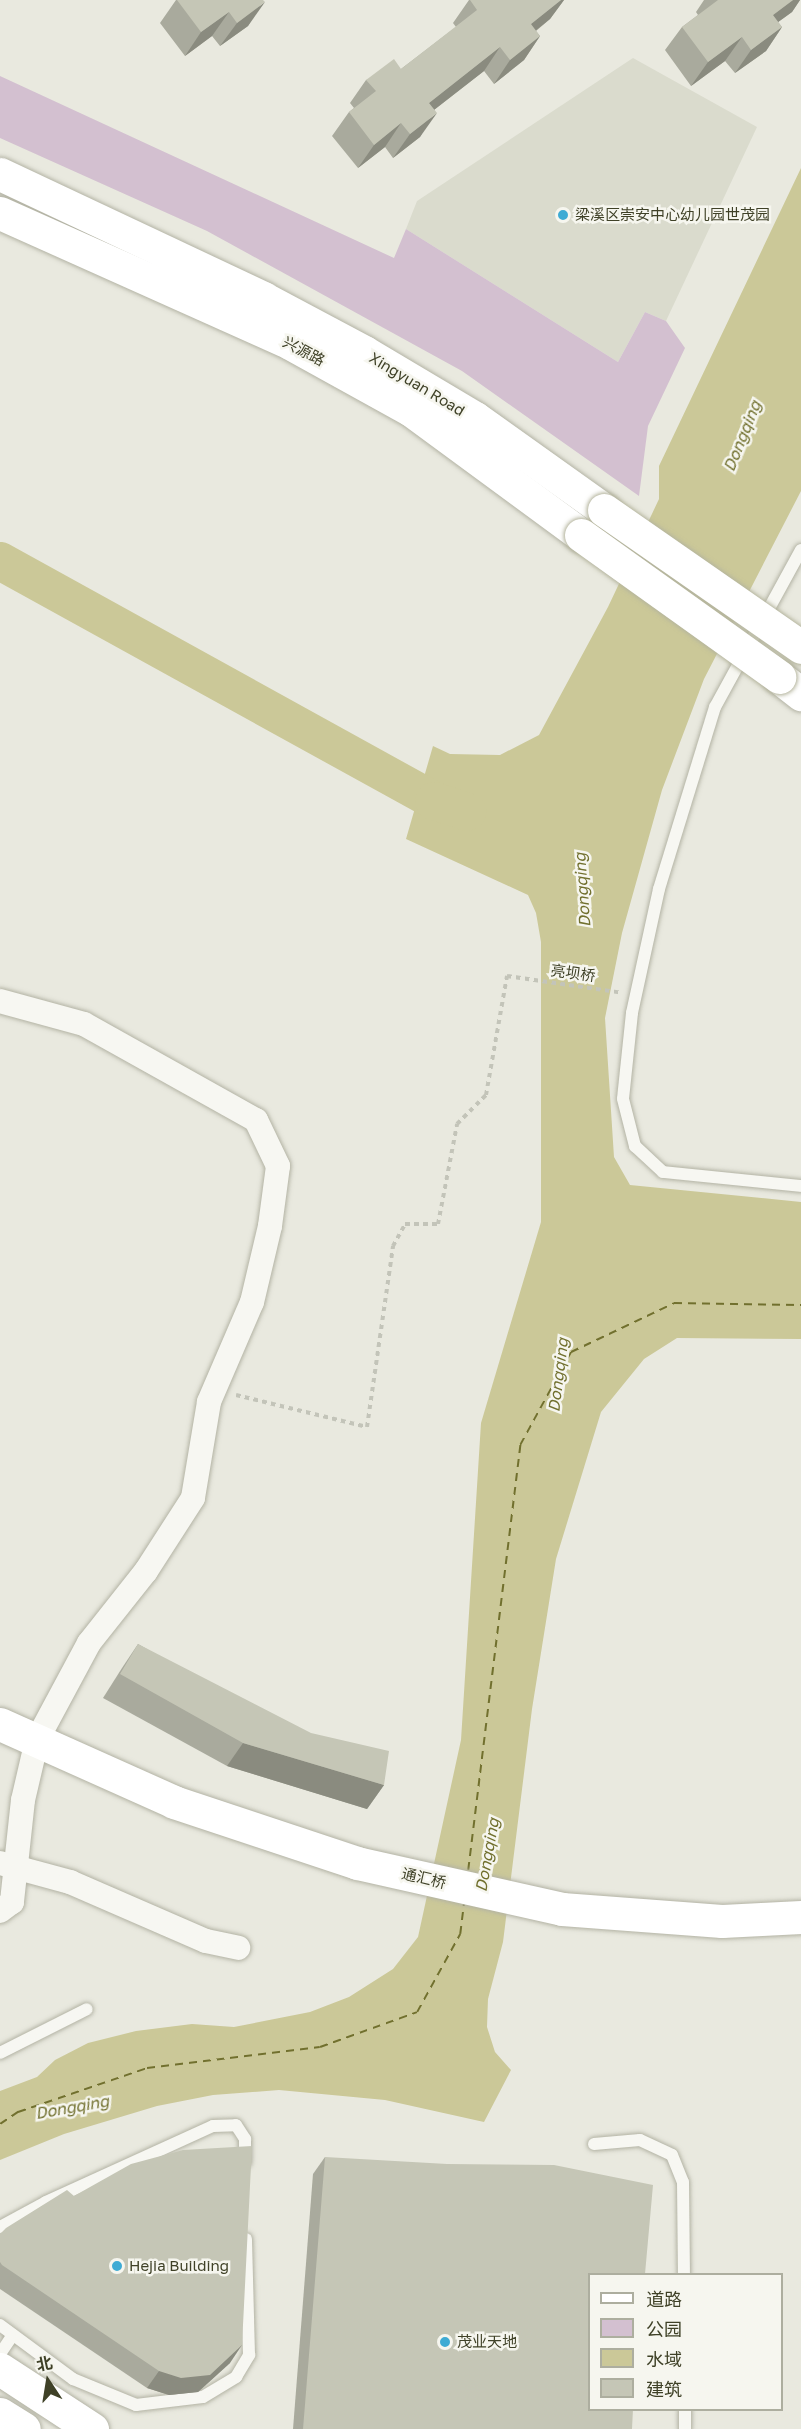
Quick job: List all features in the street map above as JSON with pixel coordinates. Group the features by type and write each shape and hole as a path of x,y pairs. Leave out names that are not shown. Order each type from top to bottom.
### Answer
{"main road":[{"name":"Xingyuan Road","path":"0,174 263,298 364,352 475,418 801,647"},
{"name":"兴源路","path":"0,213 310,354 411,410 790,685"},
{"name":"通汇桥","path":"0,1724 174,1802 357,1863 562,1910 711,1920 801,1917"},
{"path":"0,2369 92,2429"},
{"path":"0,2414 24,2429"}],"street":[{"path":"0,1001 84,1024 256,1120 278,1166 270,1226 252,1302 214,1390 193,1498 146,1571 89,1643 36,1740 8,1865 12,1902 0,1911"},
{"path":"8,1865 70,1882 206,1941 238,1948"}],"lane":[{"path":"801,550 715,707 659,889 636,995 623,1099 635,1146 663,1172 801,1186"},
{"path":"0,2053 87,2009"},
{"path":"0,2227 46,2202 213,2126 236,2125 245,2139 245,2173"},
{"path":"594,2144 640,2140 672,2156 682,2181 684,2273"},
{"path":"0,2325 73,2379 136,2405 203,2397 236,2377 249,2355 246,2230"},
{"path":"0,2354 13,2335"},
{"path":"685,2411 685,2429"}],"path":[{"name":"亮坝桥","path":"214,1390 367,1427 393,1246 405,1224 438,1224 457,1124 486,1095 507,976 636,995"}],"shaded area":[{"name":"梁溪区崇安中心幼儿园世茂园","path":"633,58 757,127 666,321 645,312 618,362 406,229 417,201"}],"green space":[{"path":"0,76 394,258 406,229 618,362 645,312 666,321 685,348 648,426 639,496 462,371 207,231 0,138"}],"water":[{"name":"Dongqing","path":"801,168 801,491 704,679 662,790 622,933 605,1018 614,1157 630,1185 801,1202 801,1339 677,1338 644,1359 601,1412 556,1559 532,1709 503,1942 488,1999 487,2027 495,2052 511,2070 484,2122 385,2100 279,2090 213,2095 157,2106 64,2134 0,2160 0,2091 37,2077 55,2060 88,2043 136,2031 192,2024 234,2027 310,2012 349,1997 393,1969 418,1937 461,1740 481,1423 541,1222 541,942 536,913 528,895 406,839 433,746 450,754 500,755 539,735 608,607 659,499 659,466"}],"building":[{"path":"177,0 263,0 265,2 237,23 229,12 201,32"},
{"path":"470,0 561,0 531,24 540,36 510,60 500,47 429,103 437,113 410,134 401,123 374,145 349,112 376,91 366,80 394,59 401,69 477,10"},
{"path":"718,0 793,0 773,15 782,27 751,50 742,37 708,62 682,27"},
{"path":"138,1644 311,1733 389,1751 384,1785 243,1743 120,1674"},
{"name":"Hejia Building","path":"252,2146 242,2345 210,2375 181,2378 159,2371 0,2262 0,2234 67,2190 74,2196 131,2164 183,2150"},
{"name":"茂业天地","path":"325,2157 447,2164 554,2165 653,2185 645,2273 588,2273 588,2411 633,2411 632,2429 303,2429"}],"waterway":[{"path":"0,561 434,801 467,812"}],"ferry route":[{"path":"468,1870 520,1445 571,1352 674,1303 801,1305"},
{"path":"0,2124 18,2112 147,2068 320,2047 417,2012 460,1934 464,1902"}],"place":[{"name":"梁溪区崇安中心幼儿园世茂园","path":"563,215"},
{"name":"Hejia Building","path":"117,2266"},
{"name":"茂业天地","path":"445,2342"}]}
